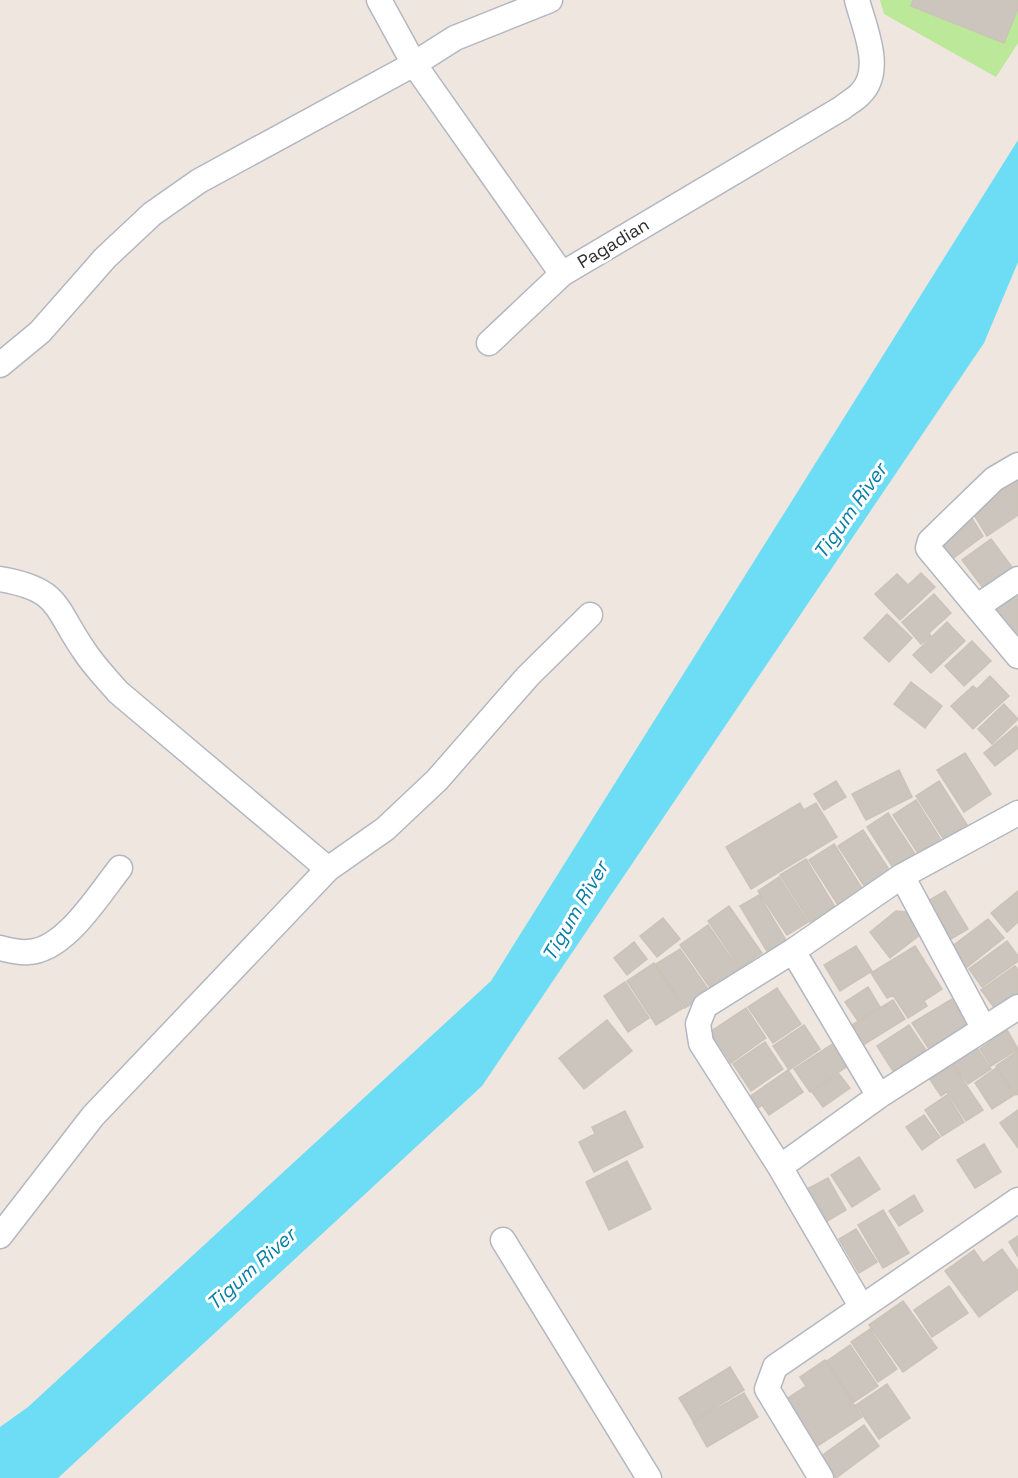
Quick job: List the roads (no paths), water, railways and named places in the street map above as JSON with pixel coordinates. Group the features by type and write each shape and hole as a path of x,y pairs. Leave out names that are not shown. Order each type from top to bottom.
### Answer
{"street":[{"name":"Pagadian","path":"379,0 414,64 562,274 842,108 862,92 871,78 873,63 857,0"},
{"path":"0,365 40,332 105,258 152,214 199,181 414,64 455,38 550,0"},
{"path":"489,344 562,274"},
{"path":"1018,465 994,479 930,541 928,548 1018,656"},
{"path":"0,579 38,588 63,614 95,667 118,692 328,869"},
{"path":"978,606 1018,579"},
{"path":"0,1236 93,1116 328,869 385,829 437,780 528,676 590,615"},
{"path":"861,1306 780,1167 701,1043 698,1024 705,1006 793,951 902,876 1018,813"},
{"path":"0,948 28,952 44,949 56,942 68,933 120,868"},
{"path":"902,876 984,1029"},
{"path":"793,951 879,1096"},
{"path":"780,1167 879,1096 1018,1007"},
{"path":"821,1478 767,1389 775,1367 1018,1200"},
{"path":"503,1240 649,1478"}],"water":[{"name":"Tigum River","path":"1018,140 1018,262 984,343 482,1086 58,1478 0,1478 0,1427 28,1407 491,981"}]}
